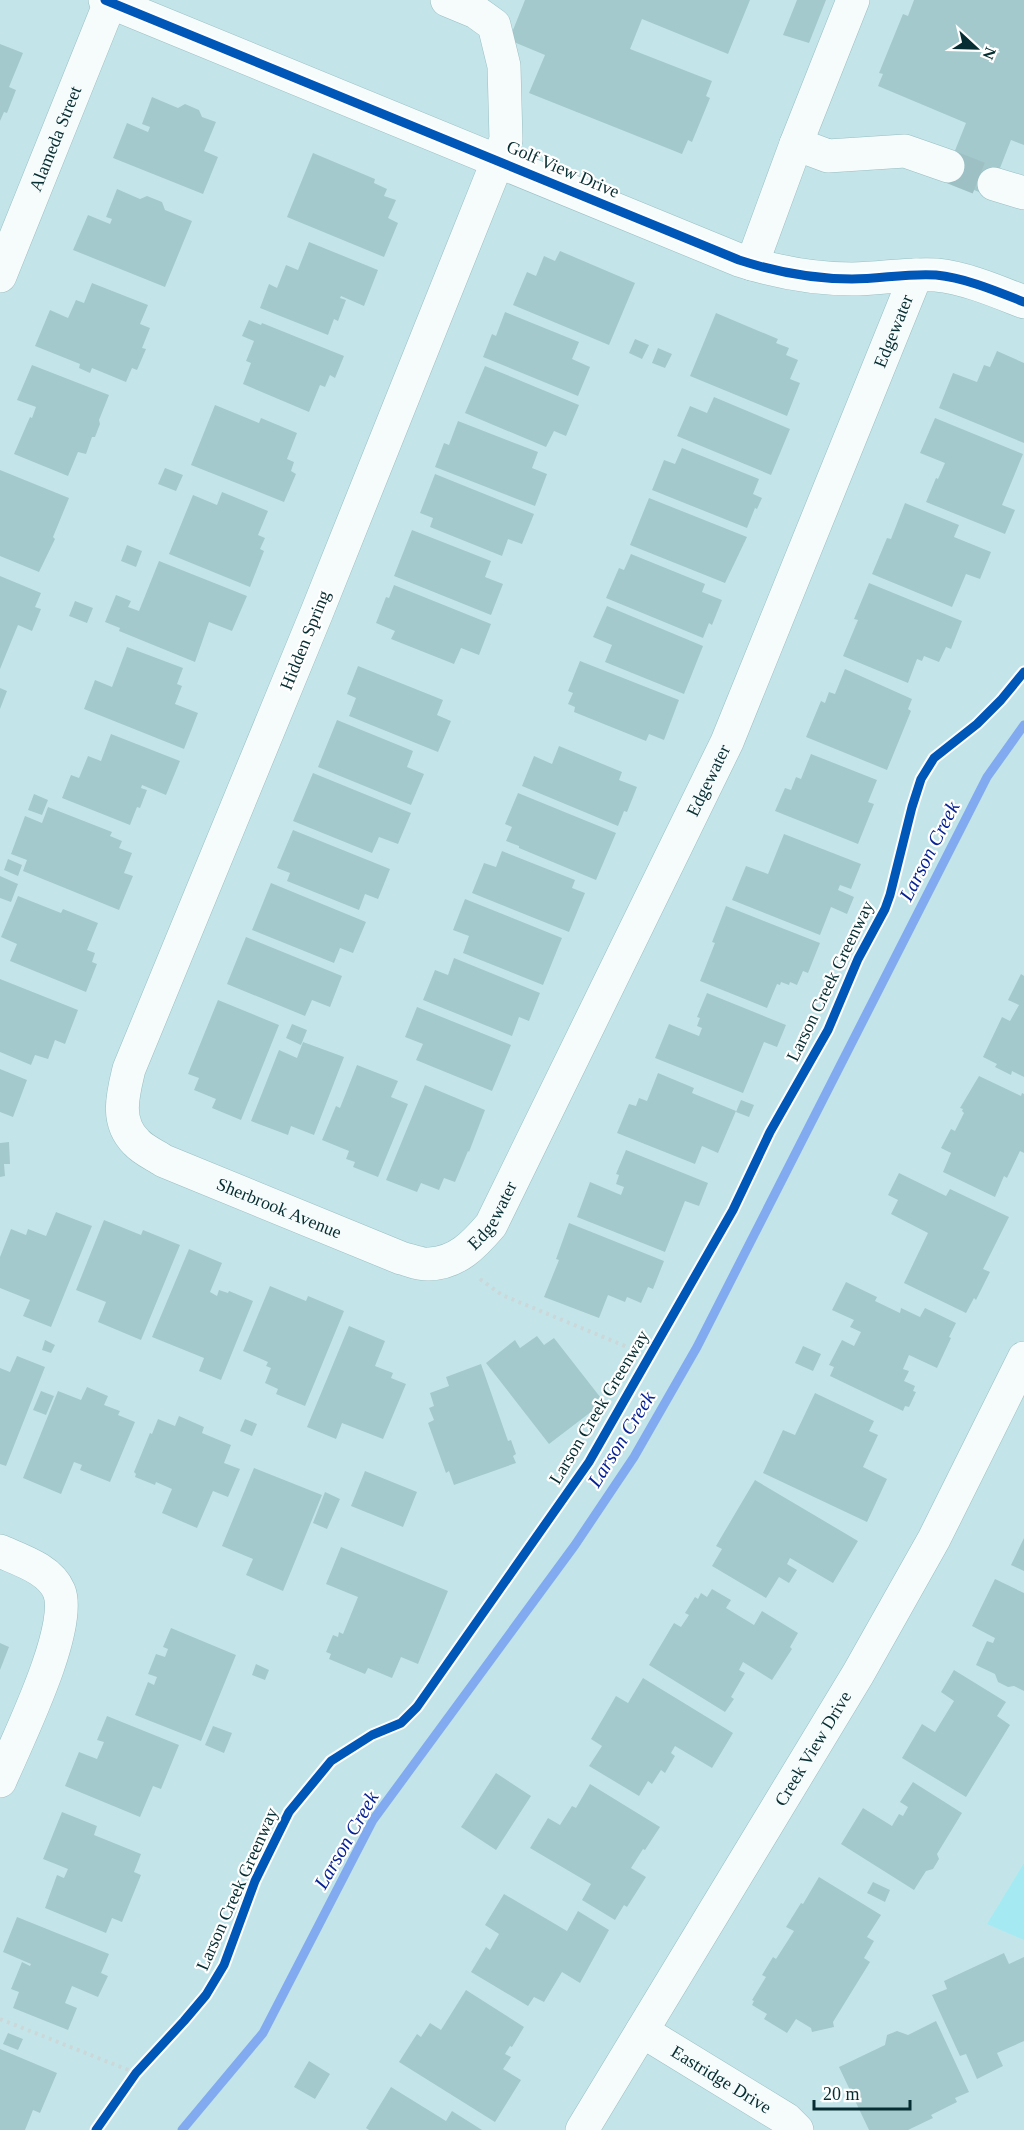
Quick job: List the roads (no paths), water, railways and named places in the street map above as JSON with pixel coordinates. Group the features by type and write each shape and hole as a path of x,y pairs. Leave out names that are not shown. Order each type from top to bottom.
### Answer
{"street":[{"name":"Hidden Spring","path":"123,1122 122,1100 129,1069 313,623 506,141 504,66 494,25 476,12 447,0"},
{"path":"752,264 853,0"},
{"name":"Golf View Drive","path":"109,1 776,272 817,278 854,279 936,275 966,281 1024,302"},
{"name":"Alameda Street","path":"0,276 109,1"},
{"path":"796,144 828,156 905,151 948,166"},
{"name":"Edgewater","path":"452,1260 474,1245 491,1225 713,772 915,275"},
{"name":"Sherbrook Avenue","path":"123,1122 135,1142 164,1161 401,1258 427,1265 452,1260"},
{"name":"Creek View Drive","path":"582,2130 858,1674 934,1539 1024,1358"},
{"path":"0,1551 44,1572 59,1589 62,1599 61,1627 48,1667 0,1781"},
{"name":"Eastridge Drive","path":"642,2031 786,2119 797,2130"}],"waterway":[{"name":"Larson Creek","path":"182,2130 263,2033 373,1820 575,1545 634,1457 697,1347 987,777 1024,725"}],"tunnel":[{"path":"948,166 994,184"}]}
